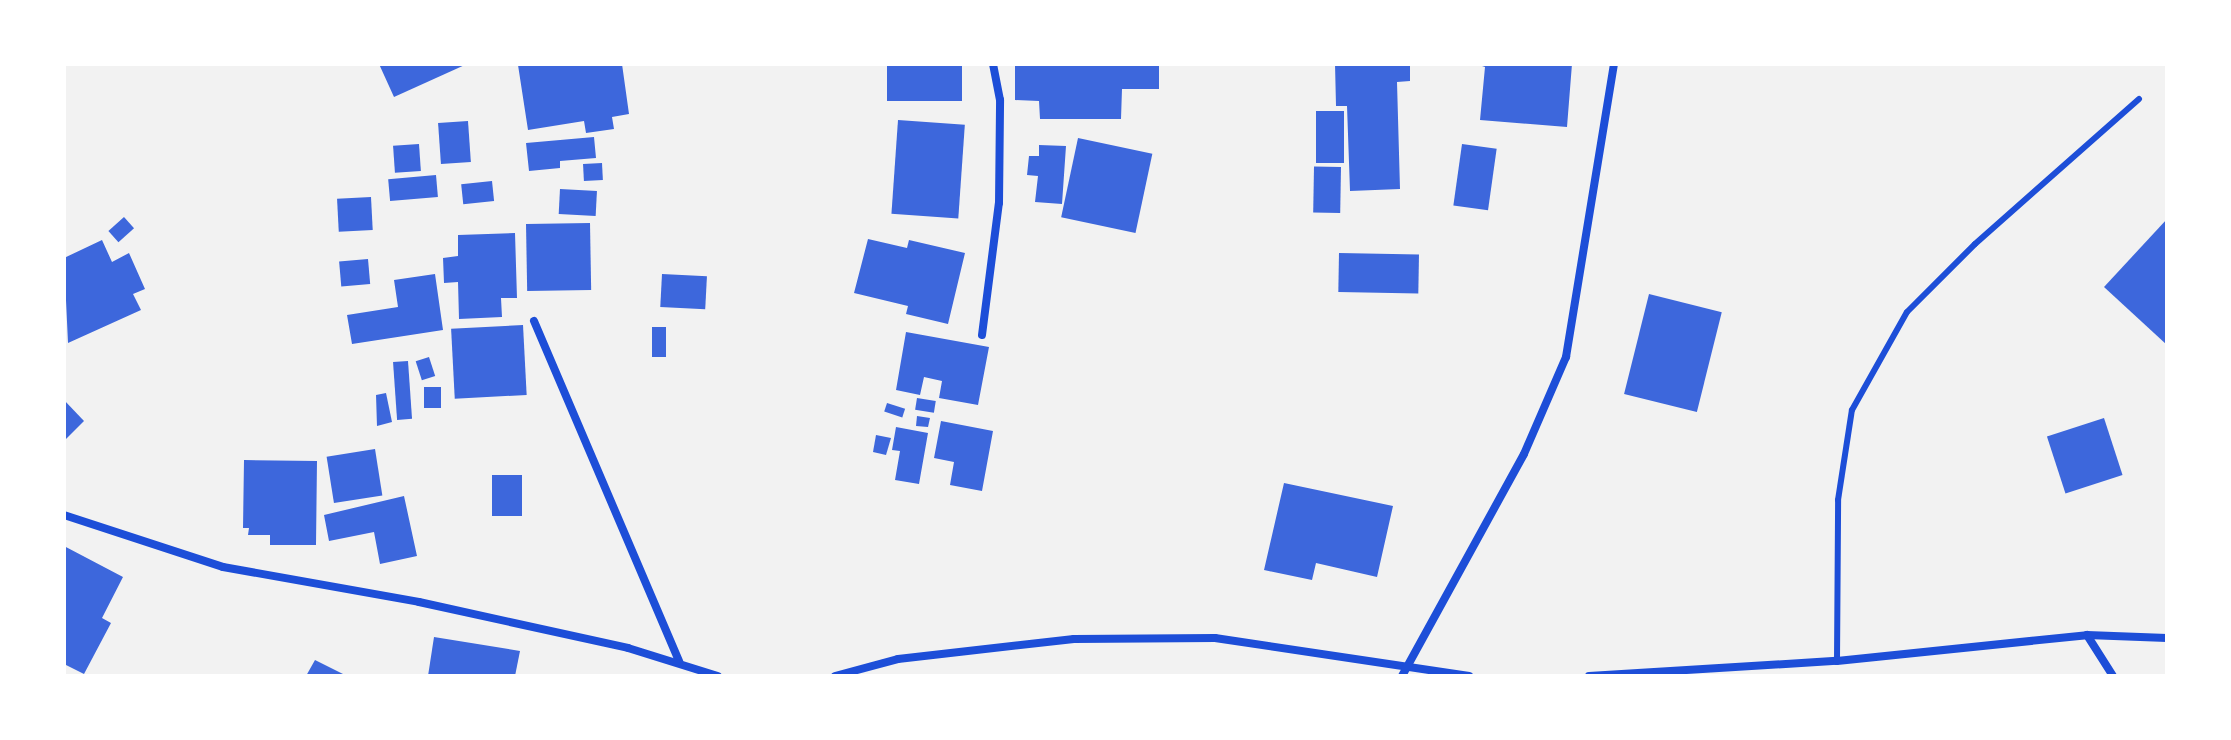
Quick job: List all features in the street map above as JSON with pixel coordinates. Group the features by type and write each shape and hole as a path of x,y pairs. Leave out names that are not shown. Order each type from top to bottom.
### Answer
{"street":[{"path":"982,335 999,203 1000,100 993,64"},
{"path":"1402,676 1524,454 1566,357 1614,64"},
{"path":"534,321 679,661"},
{"path":"64,515 223,567 419,602 679,661 718,676"},
{"path":"2087,635 2113,676"},
{"path":"1589,676 1837,661 2087,635 2167,638"},
{"path":"835,676 898,659 1074,639 1215,638 1469,676"}],"lane":[{"path":"1837,661 1838,500 1852,410 1907,312 1975,244 2139,99"}],"building":[{"path":"379,64 467,64 394,97"},
{"path":"622,64 629,114 612,117 614,129 586,133 584,121 528,130 518,65"},
{"path":"887,64 962,64 962,101 887,101"},
{"path":"1015,64 1159,64 1159,89 1122,89 1121,119 1040,119 1039,101 1015,100"},
{"path":"1335,64 1410,64 1410,81 1397,82 1400,189 1350,191 1347,106 1336,106"},
{"path":"1476,64 1572,64 1567,127 1480,120 1485,67"},
{"path":"1316,111 1344,111 1344,163 1316,163"},
{"path":"898,120 965,125 958,218 891,214"},
{"path":"468,121 471,162 441,164 438,123"},
{"path":"594,137 596,158 560,161 560,168 529,171 526,143"},
{"path":"1078,138 1152,154 1135,233 1061,217"},
{"path":"419,144 421,171 395,173 393,146"},
{"path":"1462,144 1497,149 1488,210 1453,205"},
{"path":"1039,145 1066,146 1062,204 1035,202 1038,176 1027,175 1029,156 1039,156"},
{"path":"602,163 603,180 584,181 583,164"},
{"path":"1314,167 1341,167 1340,213 1313,213"},
{"path":"436,175 438,197 390,201 388,179"},
{"path":"492,181 494,201 463,204 461,184"},
{"path":"560,189 597,191 596,216 559,214"},
{"path":"371,197 373,230 339,232 337,199"},
{"path":"124,217 134,228 118,242 108,231"},
{"path":"2167,219 2167,345 2104,287"},
{"path":"590,223 591,290 527,291 526,224"},
{"path":"515,233 517,298 501,298 502,317 459,319 458,282 444,283 443,258 458,256 458,235"},
{"path":"868,239 907,248 909,240 965,253 948,324 906,314 908,306 854,293"},
{"path":"102,240 112,262 129,253 145,289 133,294 141,310 68,343 64,258"},
{"path":"1339,253 1419,254 1418,293 1338,292"},
{"path":"368,259 370,284 341,286 339,262"},
{"path":"435,274 443,330 352,344 347,315 398,307 394,280"},
{"path":"662,274 707,276 705,309 660,307"},
{"path":"1649,294 1722,312 1697,412 1624,394"},
{"path":"523,325 527,395 455,399 451,329"},
{"path":"652,327 666,327 666,357 652,357"},
{"path":"906,332 989,347 978,405 939,398 942,381 924,377 920,395 896,390"},
{"path":"429,357 435,376 422,380 416,361"},
{"path":"408,361 412,419 397,420 393,362"},
{"path":"424,387 441,387 441,408 424,408"},
{"path":"386,393 392,422 377,426 376,395"},
{"path":"917,398 936,401 934,413 915,410"},
{"path":"64,400 84,421 64,441"},
{"path":"887,403 905,409 902,417 884,412"},
{"path":"917,416 930,418 928,427 916,426"},
{"path":"2104,418 2123,475 2065,494 2047,437"},
{"path":"941,421 993,431 982,491 950,485 954,462 934,458"},
{"path":"896,427 928,433 919,484 895,480 900,451 892,450"},
{"path":"876,435 891,438 886,455 873,452"},
{"path":"375,449 382,495 334,503 327,457"},
{"path":"244,460 317,461 316,545 270,545 270,535 248,535 249,528 243,528"},
{"path":"492,475 522,475 522,516 492,516"},
{"path":"1284,483 1393,506 1377,577 1316,563 1312,580 1264,570"},
{"path":"404,496 417,556 380,564 374,532 329,541 324,515"},
{"path":"64,546 123,577 102,618 111,623 84,674 64,664"},
{"path":"434,637 520,651 515,676 428,676"},
{"path":"315,660 347,676 306,676"}]}
